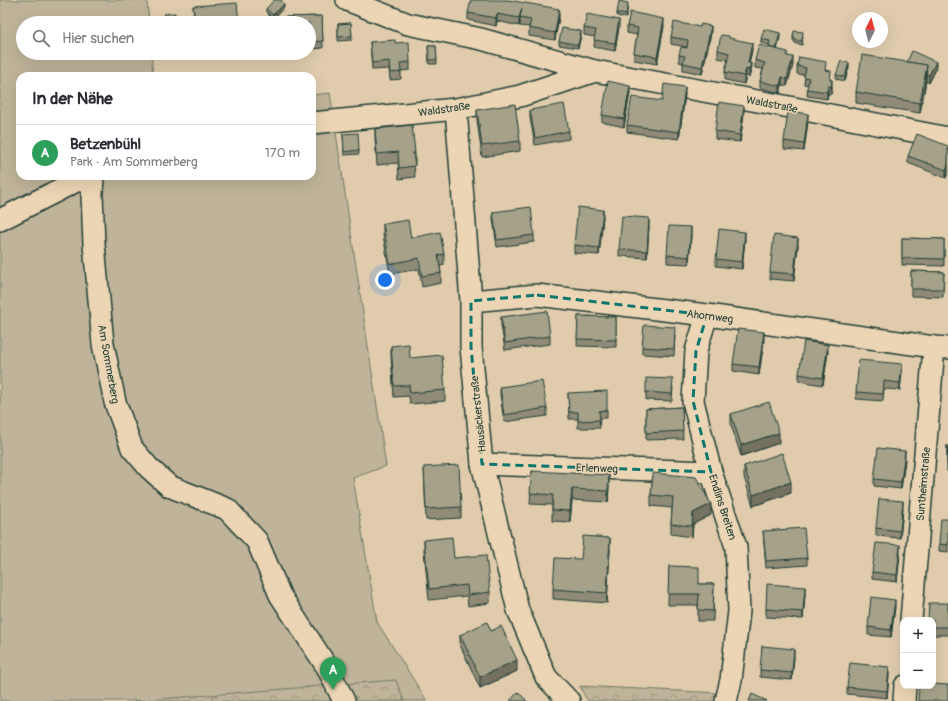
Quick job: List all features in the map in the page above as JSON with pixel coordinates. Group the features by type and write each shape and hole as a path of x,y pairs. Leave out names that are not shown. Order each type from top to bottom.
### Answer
{"street":[{"name":"Waldstraße","path":"347,0 408,24 481,39 595,71 948,138"},
{"name":"Waldstraße","path":"316,123 456,109 520,96 595,71"},
{"name":"Hausäckerstraße","path":"456,109 471,301 471,347 482,464 518,610 546,677 569,701"},
{"path":"0,220 23,210 79,180"},
{"name":"Am Sommerberg","path":"93,180 94,244 103,344 115,402 132,448 169,486 227,509 257,541 280,595 327,668 344,701"},
{"name":"Ahornweg","path":"471,301 537,295 707,315 941,348"},
{"name":"Endlins Breiten","path":"707,315 696,351 693,402 711,472 736,547 739,611 731,680 726,701"},
{"name":"Suntheimstraße","path":"911,617 941,348"},
{"name":"Erlenweg","path":"482,464 711,472"},
{"path":"904,701 905,689"}],"highlighted area":[{"path":"537,295 707,315 696,351 693,401 711,472 482,464 471,347 471,301"}],"green space":[{"path":"0,0 147,0 148,16 16,16 16,60 152,60 153,72 16,72 16,180 316,180 316,95 330,93 386,466 353,478 377,622 427,701 0,701"},
{"path":"396,680 404,701 134,701"},
{"path":"580,686 720,693 717,701 588,701"}],"building":[{"path":"274,0 281,0 284,4 273,15 266,9"},
{"path":"471,0 508,0 559,9 555,33 529,28 531,20 520,18 522,8 519,18 497,14 496,18 468,13"},
{"path":"619,1 628,3 626,15 617,13"},
{"path":"237,3 238,16 194,16 193,6"},
{"path":"630,12 664,19 657,57 634,53 638,28 627,26"},
{"path":"175,13 175,16 164,16 164,14"},
{"path":"587,14 619,20 615,43 594,40 596,30 584,28"},
{"path":"316,16 322,16 323,41 316,42"},
{"path":"674,22 700,27 701,24 711,26 702,67 683,63 685,56 679,55 681,47 687,48 688,40 671,37"},
{"path":"351,23 352,36 338,37 338,24"},
{"path":"562,28 581,31 578,45 559,41"},
{"path":"764,29 780,33 776,49 769,47 770,41 761,39"},
{"path":"794,31 803,32 802,41 796,41 793,36"},
{"path":"721,35 752,43 748,63 751,63 749,70 746,69 744,76 725,72 729,53 718,50"},
{"path":"395,40 395,43 409,42 410,62 400,63 401,72 390,73 389,61 372,63 370,42"},
{"path":"759,45 788,52 787,56 793,57 787,79 782,77 780,86 760,81 765,63 755,60"},
{"path":"428,46 436,46 437,60 429,60"},
{"path":"912,51 936,62 929,75 926,74 927,65 907,62"},
{"path":"862,55 927,65 920,103 856,92"},
{"path":"799,57 826,62 825,70 831,71 830,80 832,80 831,87 828,86 827,92 807,89 809,78 804,77 806,68 797,66"},
{"path":"841,61 849,63 845,77 836,75"},
{"path":"608,81 630,86 624,119 602,115"},
{"path":"664,84 685,87 679,132 627,125 632,97 662,101"},
{"path":"719,102 744,106 740,135 715,131"},
{"path":"515,104 520,141 482,146 477,110"},
{"path":"564,104 569,131 535,138 530,110"},
{"path":"788,111 808,114 804,144 784,141"},
{"path":"412,125 415,166 399,168 398,152 377,154 375,129"},
{"path":"358,133 359,150 344,152 343,134"},
{"path":"917,134 948,146 948,164 946,170 908,156"},
{"path":"531,207 534,235 497,240 493,212"},
{"path":"578,207 603,210 599,248 574,245"},
{"path":"622,216 649,218 647,251 619,249"},
{"path":"408,220 411,238 440,232 444,254 438,255 441,273 422,276 419,258 390,264 383,224"},
{"path":"669,226 691,227 689,257 667,255"},
{"path":"719,229 745,232 742,262 716,259"},
{"path":"774,235 798,238 794,274 770,272"},
{"path":"902,238 944,239 944,259 902,258"},
{"path":"911,271 944,272 943,289 911,289"},
{"path":"547,311 550,336 505,343 501,317"},
{"path":"578,316 616,317 616,340 577,339"},
{"path":"644,325 675,327 674,349 642,347"},
{"path":"738,329 764,332 759,367 733,364"},
{"path":"804,341 828,345 823,378 799,374"},
{"path":"409,344 410,358 442,355 445,390 410,393 409,385 394,386 391,346"},
{"path":"859,360 902,364 900,383 884,381 883,394 856,392"},
{"path":"646,378 673,379 672,394 646,392"},
{"path":"542,381 547,408 504,415 500,387"},
{"path":"607,391 607,410 599,411 600,420 578,421 578,412 569,412 568,393"},
{"path":"769,402 779,433 741,445 731,414"},
{"path":"682,407 683,431 646,433 646,409"},
{"path":"948,446 948,463 947,463"},
{"path":"878,448 905,451 901,482 874,479"},
{"path":"782,453 791,482 753,495 744,466"},
{"path":"459,465 461,507 426,509 424,467"},
{"path":"532,471 609,475 608,491 572,489 570,511 552,510 553,495 530,493"},
{"path":"653,473 696,477 711,504 693,513 692,526 671,524 673,497 651,495"},
{"path":"879,499 903,501 900,531 876,528"},
{"path":"941,519 948,519 948,545 939,544"},
{"path":"804,528 807,558 766,561 763,531"},
{"path":"583,536 610,538 607,593 553,589 555,558 581,559"},
{"path":"452,537 454,558 486,555 490,592 468,595 467,585 429,589 424,540"},
{"path":"876,543 900,545 897,575 872,572"},
{"path":"669,566 699,567 699,584 714,584 713,611 698,610 699,594 668,594"},
{"path":"767,584 805,587 803,612 766,609"},
{"path":"871,597 895,600 891,630 868,627"},
{"path":"929,603 948,603 948,627 936,627 936,617 928,617"},
{"path":"487,622 491,631 501,626 517,660 480,677 460,635"},
{"path":"762,646 794,649 792,673 760,670"},
{"path":"850,663 889,667 887,691 847,687"},
{"path":"936,684 948,685 948,701 918,701 919,689 936,689"},
{"path":"518,692 527,701 510,701"},
{"path":"752,694 767,701 749,701"}],"place":[{"name":"Betzenbühl","path":"333,690"}]}
